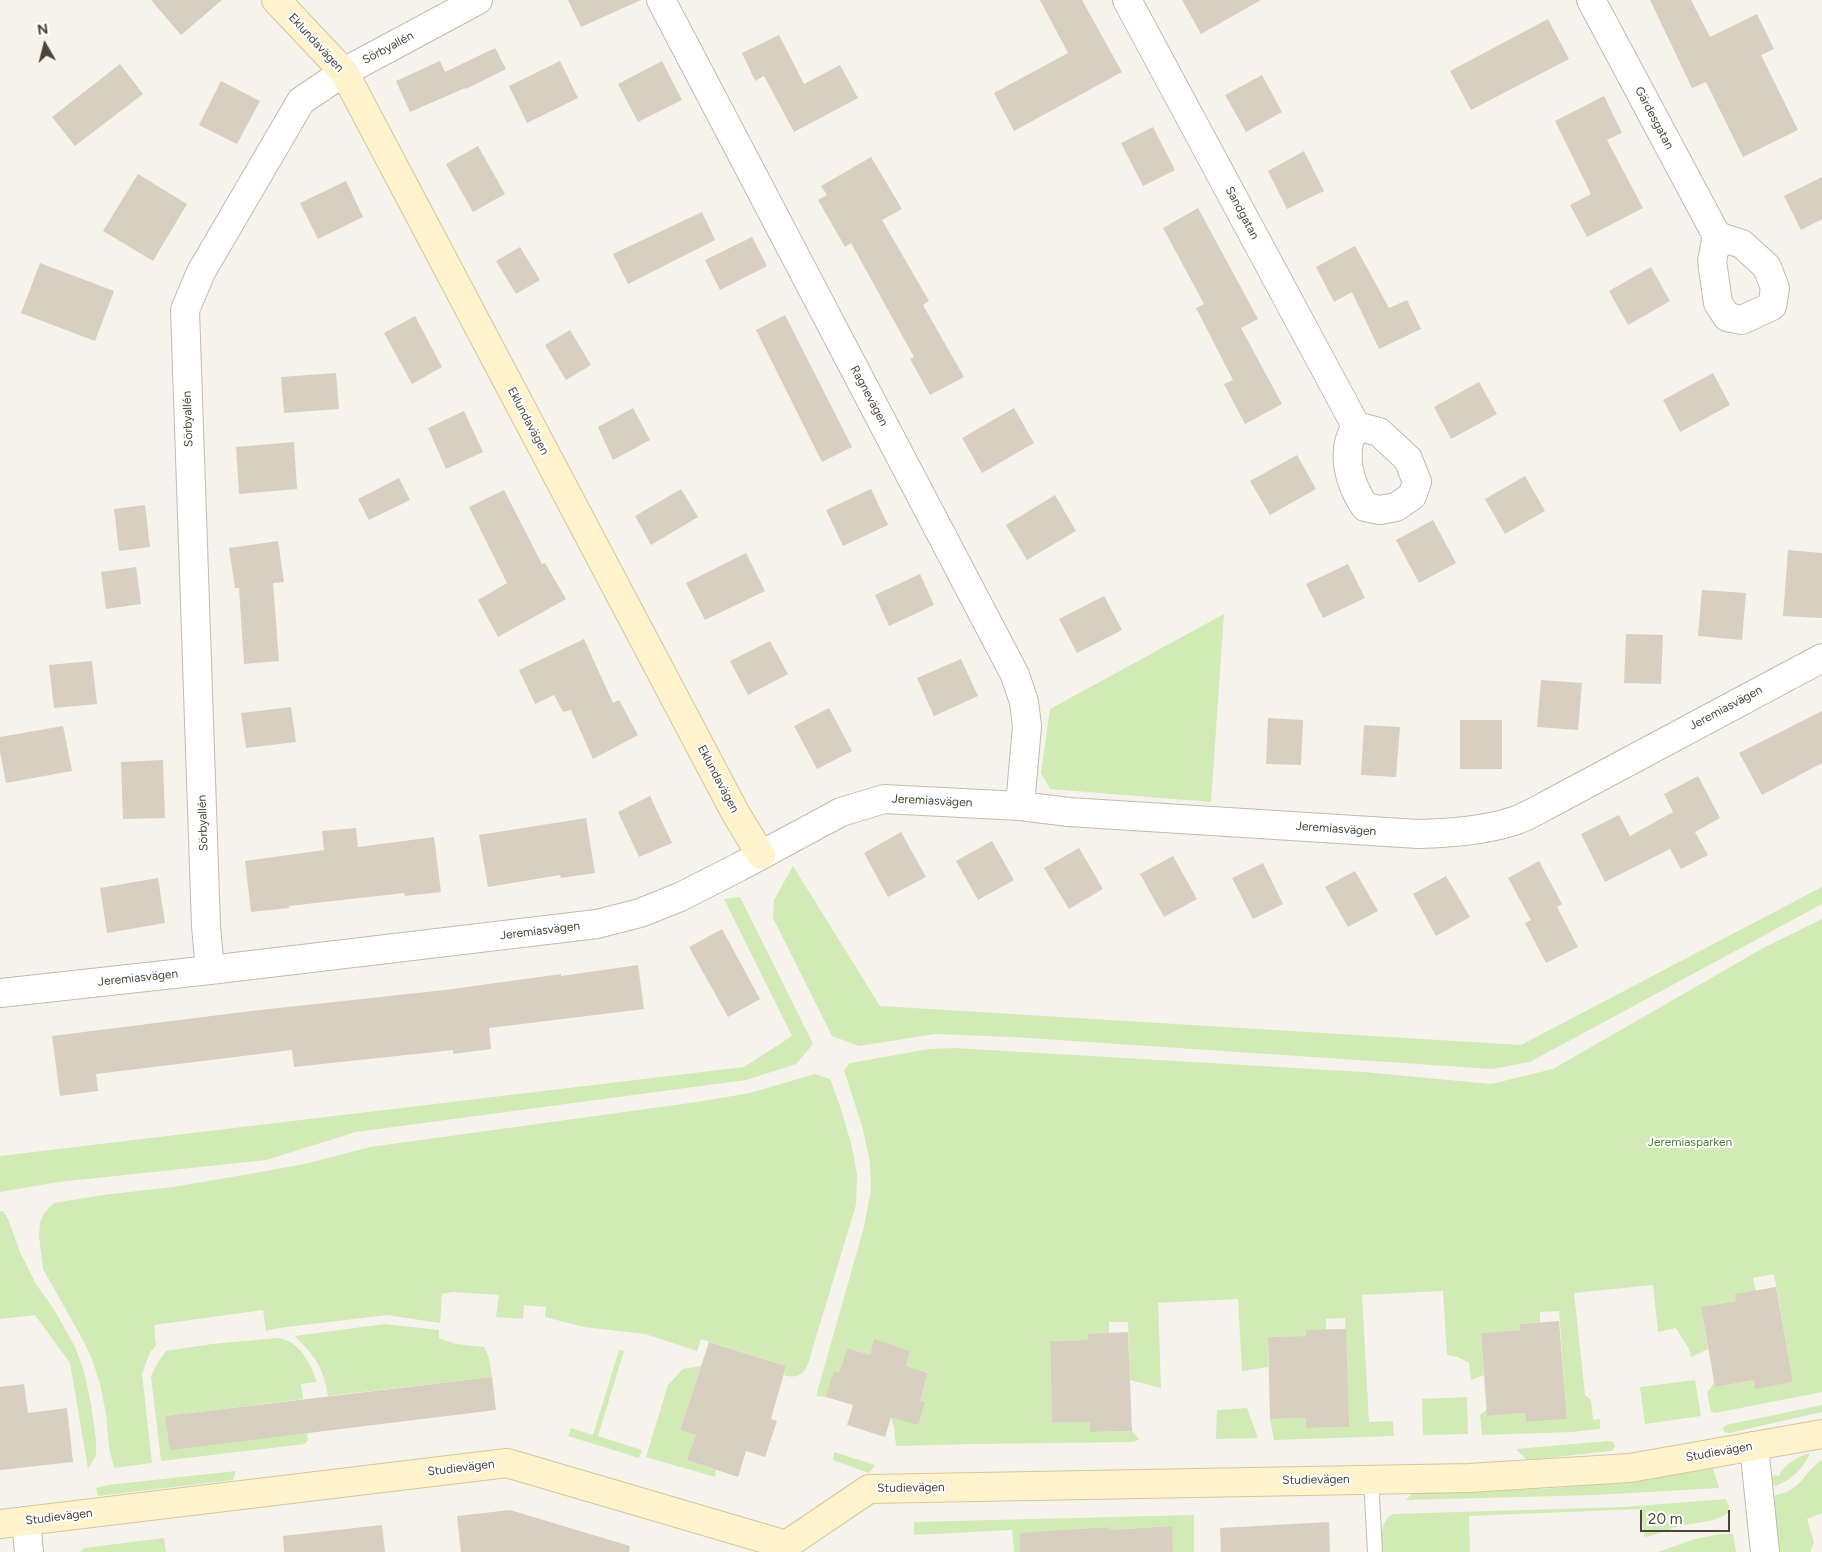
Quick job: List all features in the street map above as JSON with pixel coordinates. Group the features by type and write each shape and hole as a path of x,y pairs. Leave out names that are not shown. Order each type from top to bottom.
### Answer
{"street":[{"name":"Eklundavägen","path":"276,0 344,72 736,814 761,855"},
{"name":"Sörbyallén","path":"210,970 206,926 185,310 201,272 300,101 344,72 478,0"},
{"name":"Ragnevägen","path":"661,0 1016,675 1024,702 1027,726 1020,806"},
{"name":"Sandgatan","path":"1127,0 1356,426"},
{"name":"Gärdesgatan","path":"1591,0 1717,236"},
{"name":"Jeremiasvägen","path":"0,993 597,924 640,913 680,897 841,812 884,799 1020,806 1069,812 1418,834 1456,833 1484,829 1516,820 1549,804 1822,658"},
{"name":"Studievägen","path":"13,1523 507,1462 785,1548 869,1489 1469,1478 1630,1468 1822,1434"},
{"path":"1754,1446 1765,1552"},
{"path":"13,1523 29,1552"}],"lane":[{"path":"1371,1479 1375,1552"}],"green space":[{"path":"1224,614 1211,802 1050,789 1041,773 1050,709"},
{"path":"793,866 880,1006 1521,1045 1822,887 1822,904 1530,1062 1492,1069 1013,1037 935,1034 859,1046 832,1036 773,918 774,900"},
{"path":"740,897 813,1044 796,1064 746,1080 356,1132 266,1160 59,1182 0,1192 0,1156 744,1067 792,1036 724,899"},
{"name":"Jeremiasparken","path":"1822,919 1822,1392 1715,1413 1711,1412 1707,1392 1714,1382 1715,1387 1754,1380 1755,1388 1793,1382 1774,1274 1753,1278 1756,1291 1736,1301 1701,1307 1708,1349 1691,1357 1689,1349 1676,1328 1658,1332 1653,1285 1574,1293 1585,1395 1591,1400 1593,1420 1600,1419 1600,1429 1572,1432 1482,1435 1480,1415 1487,1409 1488,1416 1525,1413 1526,1422 1567,1419 1559,1311 1540,1312 1540,1322 1520,1324 1520,1330 1481,1333 1484,1375 1471,1380 1469,1363 1458,1357 1447,1355 1443,1291 1362,1295 1369,1422 1393,1421 1394,1436 1274,1440 1270,1419 1306,1418 1307,1428 1348,1427 1345,1318 1326,1319 1326,1330 1306,1330 1306,1336 1268,1337 1268,1367 1242,1371 1238,1299 1158,1303 1161,1388 1130,1380 1128,1322 1109,1322 1109,1333 1088,1340 1050,1341 1052,1423 1090,1422 1090,1432 1132,1431 1139,1439 1134,1442 896,1446 891,1417 925,1402 920,1400 928,1373 906,1366 910,1351 874,1340 870,1355 847,1348 839,1373 826,1397 816,1396 864,1227 871,1190 870,1162 862,1126 844,1070 850,1063 929,1049 954,1048 1364,1072 1491,1084 1553,1069 1765,947"},
{"path":"815,1074 830,1079 841,1109 852,1147 857,1174 856,1205 809,1360 802,1374 791,1377 784,1375 786,1366 701,1339 697,1351 645,1334 584,1327 545,1317 546,1307 524,1305 523,1319 496,1317 499,1295 453,1292 442,1294 440,1323 387,1315 266,1331 263,1310 154,1325 156,1346 150,1352 142,1374 152,1463 114,1468 100,1384 92,1359 43,1269 39,1236 40,1222 45,1212 54,1203 173,1187 255,1173 309,1163 370,1147 697,1102 750,1093"},
{"path":"0,1211 3,1211 8,1219 20,1252 36,1284 55,1311 75,1347 84,1371 96,1440 96,1455 88,1469 70,1363 35,1315 0,1319"},
{"path":"385,1324 439,1330 439,1338 456,1344 484,1347 489,1358 492,1377 328,1396 324,1377 318,1363 295,1336"},
{"path":"278,1338 292,1343 298,1348 307,1361 317,1382 301,1384 303,1399 166,1416 170,1449 307,1433 308,1440 305,1444 161,1461 151,1376 166,1351 212,1344"},
{"path":"619,1350 624,1351 598,1436 642,1450 639,1458 568,1436 571,1428 593,1435"},
{"path":"701,1366 680,1430 696,1435 688,1460 716,1470 715,1477 646,1457 668,1385 683,1369"},
{"path":"1695,1380 1701,1416 1645,1424 1640,1387"},
{"path":"1467,1397 1468,1434 1423,1435 1422,1399"},
{"path":"1822,1405 1822,1412 1729,1433 1724,1432 1723,1428 1726,1425"},
{"path":"1247,1408 1258,1438 1216,1439 1217,1410"},
{"path":"1613,1442 1615,1446 1612,1451 1527,1460 1516,1449"},
{"path":"834,1452 875,1465 869,1473 833,1460"},
{"path":"1810,1453 1805,1463 1792,1477 1776,1486 1770,1484 1774,1475 1779,1476 1784,1468 1792,1462"},
{"path":"1822,1460 1822,1513 1807,1519 1814,1542 1810,1552 1779,1552 1776,1549 1773,1500 1776,1495 1785,1493 1797,1485"},
{"path":"1713,1469 1719,1488 1595,1495 1406,1500 1413,1492 1545,1489 1623,1482"},
{"path":"236,1471 233,1480 98,1496 96,1488 108,1485"},
{"path":"1726,1499 1729,1506 1728,1513 1717,1519 1679,1526 1644,1537 1641,1509 1469,1516 1470,1552 1382,1552 1383,1526 1385,1521 1393,1514 1624,1507"},
{"path":"1194,1515 1194,1552 1173,1552 1171,1526 1122,1529 1109,1535 1108,1527 1063,1530 1063,1552 1014,1552 1012,1530 914,1535 914,1522"},
{"path":"1719,1534 1733,1534 1736,1552 1658,1552 1692,1540"},
{"path":"164,1538 166,1552 80,1552 84,1548"}],"building":[{"path":"151,0 222,0 181,35"},
{"path":"568,0 641,0 581,27"},
{"path":"1040,0 1082,0 1122,72 1014,131 994,93 1068,53"},
{"path":"1182,0 1261,0 1201,34"},
{"path":"1650,0 1691,0 1710,37 1757,14 1774,49 1761,55 1798,130 1743,157 1706,82 1692,88"},
{"path":"1548,19 1569,59 1471,110 1450,71"},
{"path":"779,35 804,84 840,65 858,98 794,132 764,76 755,81 742,53"},
{"path":"495,48 506,69 466,89 410,112 396,81 440,61 445,72"},
{"path":"560,61 578,98 527,123 509,86"},
{"path":"662,61 682,100 638,122 618,84"},
{"path":"120,64 143,94 75,146 52,117"},
{"path":"1262,75 1282,112 1246,132 1225,95"},
{"path":"221,81 260,101 237,144 199,125"},
{"path":"1604,96 1622,133 1607,140 1643,208 1587,237 1570,205 1591,194 1555,121"},
{"path":"1153,127 1175,170 1143,186 1121,143"},
{"path":"478,146 505,194 473,212 446,164"},
{"path":"1304,151 1324,191 1287,209 1268,171"},
{"path":"871,157 902,209 882,220 929,301 923,305 964,377 930,395 910,359 914,357 851,243 845,247 818,200 827,195 821,186"},
{"path":"138,174 187,204 153,261 103,231"},
{"path":"1822,177 1822,219 1801,230 1784,196"},
{"path":"346,181 363,217 318,239 300,203"},
{"path":"1198,208 1258,319 1241,328 1282,404 1245,424 1224,384 1233,380 1196,308 1204,304 1163,228"},
{"path":"702,212 715,240 628,284 613,254"},
{"path":"752,237 767,266 720,290 705,260"},
{"path":"1355,246 1389,308 1407,300 1421,329 1379,349 1352,292 1334,302 1316,267"},
{"path":"520,247 540,280 516,294 496,261"},
{"path":"40,263 114,291 95,341 21,313"},
{"path":"1651,267 1670,301 1628,325 1609,291"},
{"path":"785,315 852,447 822,462 756,330"},
{"path":"415,316 442,367 412,384 384,333"},
{"path":"570,330 591,365 566,380 545,345"},
{"path":"336,373 339,409 284,413 281,377"},
{"path":"1713,373 1730,405 1680,432 1663,400"},
{"path":"1479,382 1497,414 1451,439 1434,407"},
{"path":"633,408 650,440 613,460 598,427"},
{"path":"1014,408 1034,443 982,473 962,438"},
{"path":"464,411 483,452 446,469 428,428"},
{"path":"294,442 297,489 239,494 236,447"},
{"path":"1297,455 1316,489 1270,515 1250,481"},
{"path":"1525,476 1545,511 1505,534 1485,499"},
{"path":"399,478 410,500 369,520 358,499"},
{"path":"681,489 698,517 651,545 635,516"},
{"path":"871,489 888,525 843,546 826,510"},
{"path":"504,490 542,564 545,563 566,599 498,637 478,600 507,583 469,507"},
{"path":"1055,495 1076,531 1027,560 1006,525"},
{"path":"145,505 150,547 119,551 114,509"},
{"path":"1433,520 1456,563 1419,583 1396,540"},
{"path":"278,541 284,582 273,583 279,661 244,664 239,588 235,588 229,548"},
{"path":"1788,550 1822,553 1822,618 1783,616"},
{"path":"746,553 765,591 705,620 686,583"},
{"path":"1348,564 1365,598 1323,618 1306,584"},
{"path":"136,567 141,604 106,609 101,572"},
{"path":"920,574 934,605 889,626 875,595"},
{"path":"1702,590 1746,593 1742,640 1698,636"},
{"path":"1104,596 1122,630 1077,653 1059,619"},
{"path":"1626,634 1663,635 1661,684 1624,683"},
{"path":"584,639 613,703 619,700 638,735 593,759 571,710 563,712 554,695 535,704 519,670"},
{"path":"770,641 788,674 748,695 730,661"},
{"path":"961,659 978,696 934,716 917,678"},
{"path":"92,661 97,704 54,708 49,665"},
{"path":"1541,680 1582,683 1578,730 1537,727"},
{"path":"291,707 296,742 246,748 241,713"},
{"path":"829,708 852,751 817,769 794,726"},
{"path":"1822,711 1822,763 1762,795 1739,753"},
{"path":"1268,718 1303,720 1301,765 1266,764"},
{"path":"1460,720 1502,720 1502,769 1460,769"},
{"path":"1364,725 1400,727 1396,777 1361,775"},
{"path":"63,726 72,771 6,783 0,752 0,737"},
{"path":"163,760 165,818 123,819 121,762"},
{"path":"1698,776 1720,818 1695,832 1708,855 1681,869 1670,849 1605,882 1581,834 1619,815 1630,836 1673,812 1664,794"},
{"path":"650,796 672,843 639,857 618,812"},
{"path":"586,818 595,873 561,878 560,875 488,887 479,835"},
{"path":"356,828 358,847 434,837 441,892 405,896 404,893 251,912 245,861 324,850 322,831"},
{"path":"901,832 926,877 888,897 864,853"},
{"path":"992,841 1014,880 978,900 956,861"},
{"path":"1079,848 1103,889 1069,909 1044,868"},
{"path":"1173,856 1197,899 1164,917 1140,874"},
{"path":"1539,861 1562,904 1557,907 1578,947 1546,963 1525,923 1531,920 1508,878"},
{"path":"1263,863 1283,904 1253,919 1232,878"},
{"path":"1355,871 1378,911 1348,927 1325,887"},
{"path":"1446,876 1470,917 1436,936 1413,894"},
{"path":"158,878 165,923 107,933 100,888"},
{"path":"722,929 760,999 728,1017 689,947"},
{"path":"638,965 644,1009 489,1028 491,1049 453,1054 453,1050 294,1067 292,1050 96,1074 98,1091 60,1096 52,1036 251,1011 445,990 561,974 561,976"},
{"path":"1776,1287 1793,1382 1755,1389 1754,1380 1715,1387 1701,1307 1736,1301 1735,1294"},
{"path":"1559,1321 1567,1419 1526,1422 1525,1413 1487,1416 1481,1333 1520,1330 1520,1324"},
{"path":"1346,1329 1349,1427 1306,1428 1306,1418 1270,1419 1268,1337 1306,1336 1306,1330"},
{"path":"1128,1332 1132,1431 1090,1432 1090,1422 1052,1423 1050,1341 1088,1340 1088,1334"},
{"path":"874,1339 910,1351 906,1366 928,1373 920,1400 925,1402 918,1425 891,1417 885,1437 847,1425 853,1405 826,1397 834,1371 839,1373 847,1348 870,1355"},
{"path":"709,1342 786,1366 771,1419 777,1421 765,1457 746,1451 738,1477 687,1460 696,1435 680,1430"},
{"path":"492,1377 496,1410 170,1450 165,1416"},
{"path":"24,1384 28,1413 67,1408 73,1462 0,1470 0,1387"},
{"path":"510,1510 630,1546 629,1552 461,1552 457,1516"},
{"path":"1329,1522 1330,1552 1221,1552 1220,1528"},
{"path":"382,1525 385,1552 284,1552 283,1536"},
{"path":"1172,1526 1173,1552 1020,1552 1020,1533 1108,1527 1109,1530"}]}
